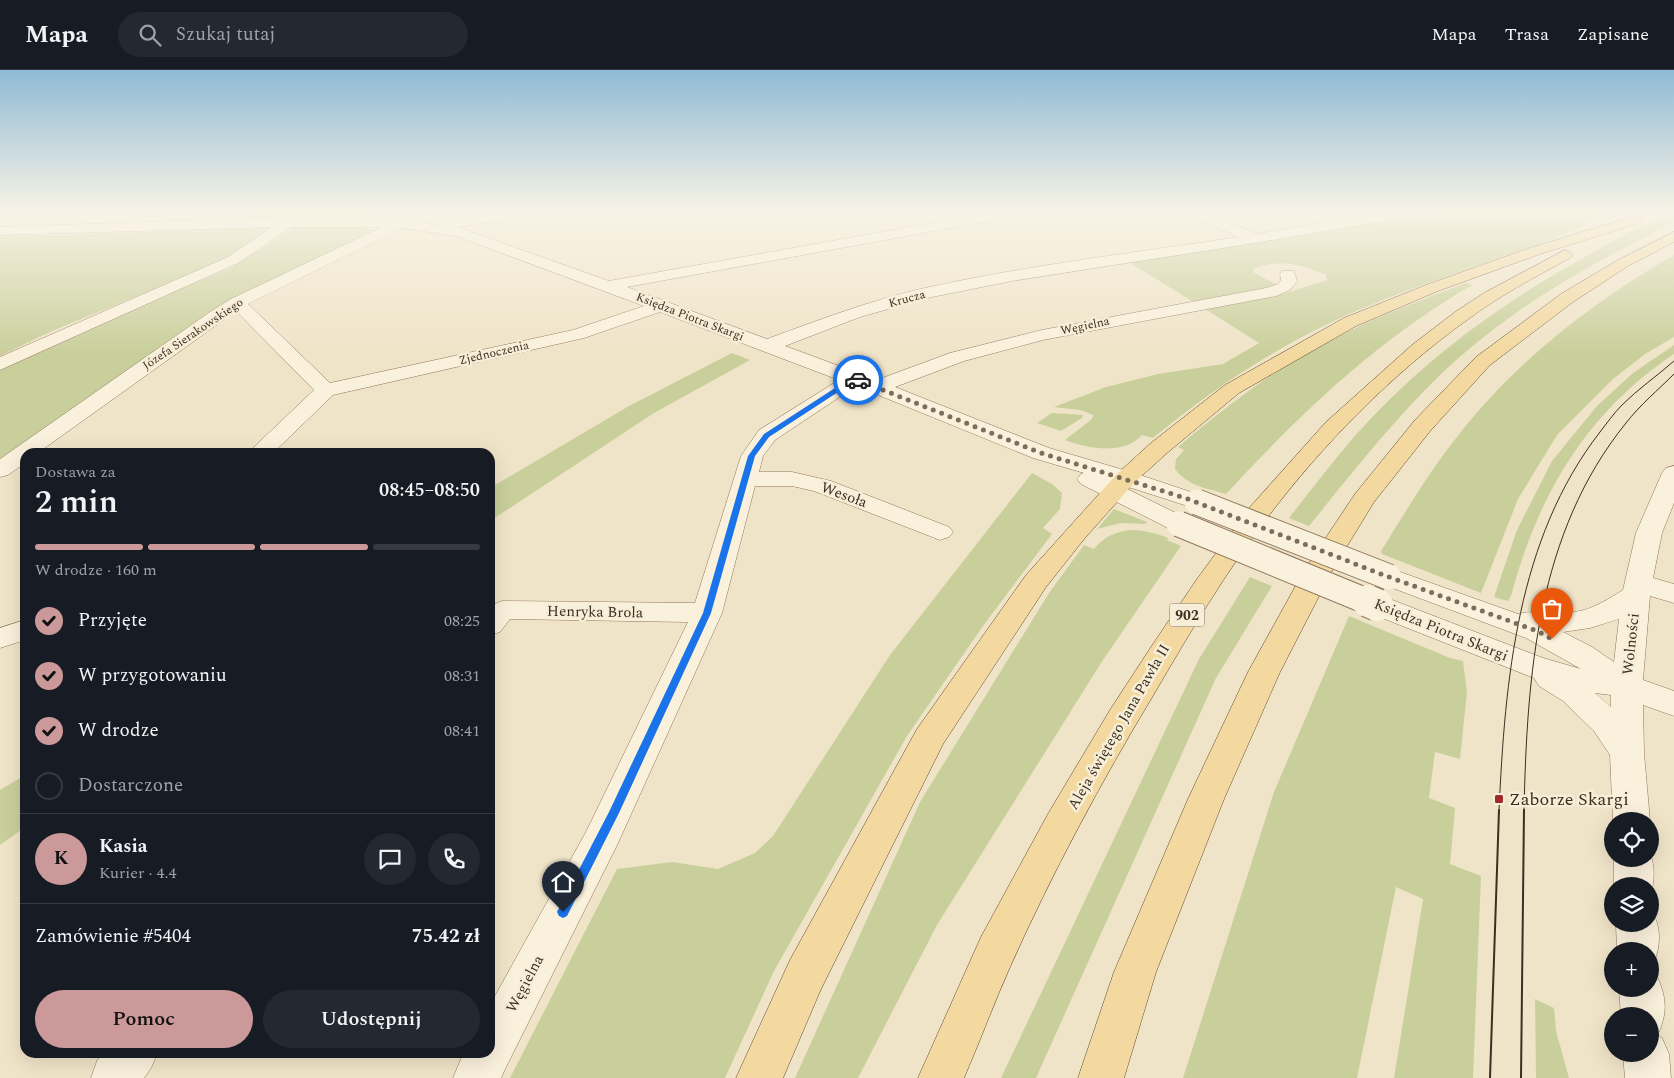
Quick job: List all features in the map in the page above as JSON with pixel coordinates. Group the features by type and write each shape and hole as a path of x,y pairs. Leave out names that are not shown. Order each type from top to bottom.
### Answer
{"main road":[{"path":"759,1078 805,975 929,738 1036,581 1119,485 1159,448 1232,389 1350,322 1441,284 1509,260"},
{"name":"Aleja świętego Jana Pawła II","path":"941,1078 1004,934 1094,768 1170,640 1238,540 1285,480 1381,381 1448,325 1525,276 1556,260"},
{"path":"1101,1078 1135,972 1206,799 1255,690 1319,569 1364,499 1423,425 1483,361 1567,298 1629,260"}],"street":[{"path":"0,364 233,260"},
{"name":"Józefa Sierakowskiego","path":"32,448 208,322 237,303 314,260"},
{"name":"Księdza Piotra Skargi","path":"538,260 866,383 1119,485 1197,502 1389,577 1537,631 1581,654 1627,686"},
{"path":"608,286 751,260"},
{"name":"Krucza","path":"767,346 854,313 925,294 1012,276 1117,260"},
{"name":"Węgielna","path":"495,1042 603,835 707,613 752,456 767,435 866,383 1042,335 1116,319 1240,299 1270,292 1284,287 1289,281 1288,274"},
{"path":"237,303 326,390 266,448"},
{"name":"Zjednoczenia","path":"326,390 578,334 660,306"},
{"name":"Józefa Sierakowskiego","path":"0,470 20,456"},
{"name":"Wesoła","path":"745,479 792,479 822,486 940,532"},
{"name":"Księdza Piotra Skargi","path":"1119,485 1179,524 1376,605 1532,666 1580,680 1627,686"},
{"name":"Wolności","path":"1630,812 1627,753 1627,686 1637,588 1649,533 1671,489"},
{"path":"1490,615 1538,623 1572,622 1609,612 1637,588 1674,594"},
{"name":"Henryka Brola","path":"495,619 502,610 707,613"},
{"path":"0,638 20,632"},
{"path":"1532,666 1574,693 1606,722 1627,753"},
{"path":"1627,686 1674,704"},
{"path":"114,1078 130,1058"},
{"name":"Węgielna","path":"476,1078 487,1058"},
{"path":"1647,1062 1648,1078"}],"green space":[{"path":"0,260 224,260 52,331 0,356"},
{"path":"243,260 315,260 220,307 0,460 0,369 229,269"},
{"path":"1141,260 1494,260 1384,299 1310,333 1262,360 1217,389 1153,438 1142,435 1130,444 1106,449 1080,445 1065,440 1092,419 1093,415 1080,410 1054,407 1106,387 1158,374 1223,364 1259,343 1205,309 1286,293 1327,280 1326,275 1299,265 1272,264 1253,269 1253,272 1275,284 1274,287 1195,303 1129,262"},
{"path":"1580,260 1602,260 1522,309 1466,351 1405,411 1309,526 1289,518 1353,438 1406,384 1464,335 1526,292"},
{"path":"1665,260 1674,260 1674,337 1645,354 1613,379 1557,435 1518,499 1481,593 1382,554 1381,551 1436,465 1480,409 1504,383 1556,336 1643,273"},
{"path":"1466,283 1472,285 1404,330 1341,380 1311,407 1226,494 1192,483 1175,469 1176,459 1184,450 1178,447 1233,402 1291,362 1366,323"},
{"path":"1674,345 1674,354 1643,377 1615,402 1570,459 1551,491 1535,524 1511,596 1508,601 1494,597 1517,530 1552,461 1597,406 1633,373"},
{"path":"732,353 750,360 654,413 495,518 495,485 629,406"},
{"path":"1052,413 1083,415 1082,418 1061,431 1037,423"},
{"path":"1032,473 1052,484 1062,493 1060,509 1043,528 1052,534 983,626 907,736 774,971 725,1078 510,1078 617,869 672,862 718,869 755,853 773,836 890,655"},
{"path":"1114,509 1147,522 1145,524 1121,523 1097,529"},
{"path":"1131,530 1159,535 1181,546 1101,663 937,925 858,1078 795,1078 920,802 1049,593 1084,545 1094,549 1111,535"},
{"path":"1250,577 1272,586 1216,678 1036,1078 1001,1078 1199,659"},
{"path":"1349,616 1450,658 1463,661 1467,692 1460,759 1435,752 1429,798 1455,808 1450,864 1481,876 1473,1078 1394,1078 1423,899 1396,887 1357,1078 1183,1078 1274,792"},
{"path":"20,778 20,831 0,845 0,790"},
{"path":"1535,999 1554,1008 1556,1031 1569,1078 1536,1078"}],"tram line":[{"path":"1499,811 1506,712 1512,662 1521,612 1533,564 1550,518 1572,474 1611,418 1628,399 1674,361"},
{"path":"1524,811 1529,708 1534,657 1543,607 1555,558 1573,511 1596,466 1631,416 1674,374"},
{"path":"1490,1078 1499,810"},
{"path":"1521,1078 1524,810"}],"way so far":[{"path":"858,380 1041,453 1126,478 1197,502 1389,577 1537,631 1552,639"}],"place":[{"name":"Zaborze Skargi","path":"1499,799"}],"route":[{"path":"563,912 614,813 707,613 752,456 767,435 854,379 858,380"}]}
